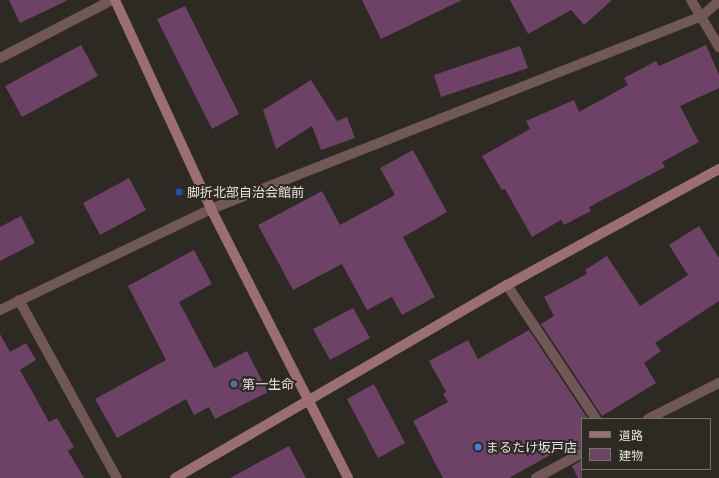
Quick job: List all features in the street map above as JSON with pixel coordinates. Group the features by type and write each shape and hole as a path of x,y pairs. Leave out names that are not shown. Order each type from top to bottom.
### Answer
{"street":[{"path":"0,58 112,0"},
{"path":"115,0 211,209 348,478"},
{"path":"691,0 702,16 719,47"},
{"path":"0,310 211,209 702,16 719,1"},
{"path":"175,478 507,285 719,169"},
{"path":"507,285 595,418"},
{"path":"19,300 117,478"},
{"path":"650,418 719,383"},
{"path":"536,478 555,474 581,454"}],"building":[{"path":"9,0 68,0 20,23"},
{"path":"362,0 462,0 381,39"},
{"path":"510,0 612,0 584,25 571,10 528,34"},
{"path":"185,6 239,114 212,129 157,19"},
{"path":"81,45 98,76 22,117 5,86"},
{"path":"706,45 719,75 719,88 680,106 699,142 662,162 665,167 589,207 591,211 564,225 561,220 532,237 505,189 502,190 482,156 530,129 526,121 574,100 579,112 628,85 624,78 656,61 659,66"},
{"path":"520,46 528,68 441,97 434,75"},
{"path":"311,80 337,121 347,117 355,138 321,150 312,126 276,149 263,110"},
{"path":"413,150 447,212 403,237 435,297 402,315 392,297 367,310 342,264 293,290 258,225 322,191 340,225 395,195 380,168"},
{"path":"129,178 146,210 100,235 83,203"},
{"path":"21,216 35,243 0,261 0,227"},
{"path":"699,226 719,258 719,301 655,343 661,351 644,363 656,383 602,416 541,324 554,316 544,297 587,274 585,270 607,256 640,306 688,275 669,245"},
{"path":"194,250 212,284 179,302 214,368 247,351 268,392 215,419 209,407 194,415 186,399 117,438 95,399 166,360 128,286"},
{"path":"353,308 370,338 330,360 313,329"},
{"path":"529,330 587,418 581,418 581,447 566,454 563,448 509,478 443,478 413,421 448,402 443,394 446,392 429,361 468,340 478,359"},
{"path":"0,334 10,352 26,343 36,360 20,370 49,422 57,418 74,447 68,451 84,478 0,478"},
{"path":"374,384 405,443 378,458 347,399"},
{"path":"289,446 306,478 230,478"},
{"path":"581,461 582,478 578,478 572,466"}],"place":[{"name":"脚折北部自治会館前","path":"179,192"},
{"name":"第一生命","path":"234,384"},
{"name":"まるたけ坂戸店","path":"478,447"}]}
